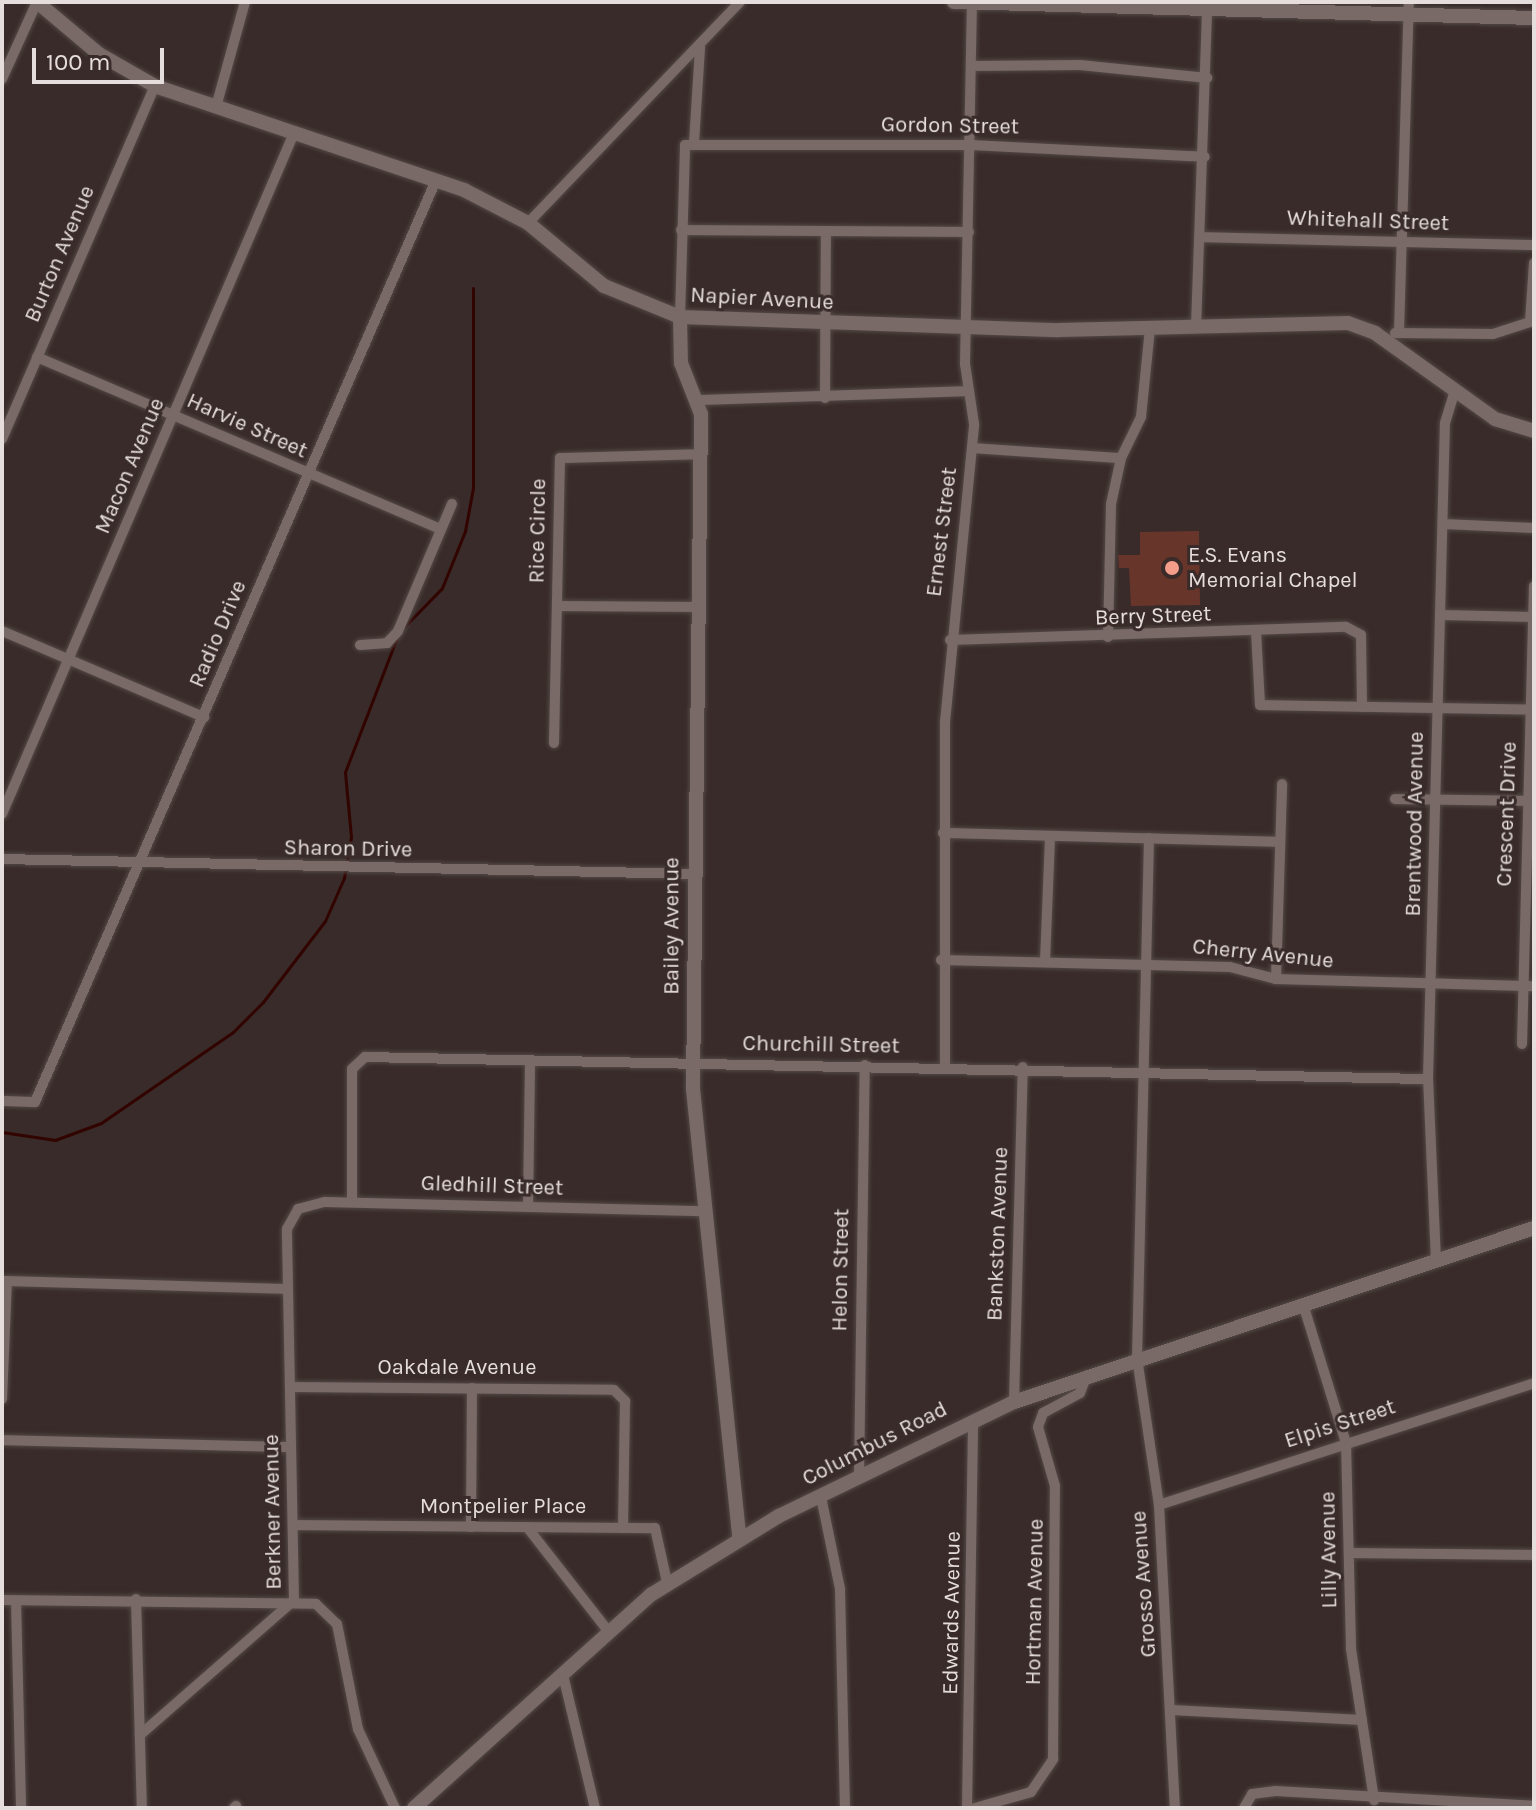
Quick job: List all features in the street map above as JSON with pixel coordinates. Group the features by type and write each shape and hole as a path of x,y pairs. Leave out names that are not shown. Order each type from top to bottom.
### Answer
{"street":[{"path":"2,79 37,2"},
{"name":"Napier Avenue","path":"37,2 107,59 155,86 436,180 528,223 604,286 680,317 825,325 967,328 1150,329 1348,323 1380,336 1495,419 1534,431"},
{"path":"216,107 245,2"},
{"path":"528,223 740,2"},
{"path":"954,2 1409,8 1534,18"},
{"name":"Ernest Street","path":"945,1067 941,960 950,640 973,448 966,391 972,3"},
{"path":"1196,327 1205,157 1207,5"},
{"path":"1399,332 1409,8"},
{"path":"680,317 683,152 694,143 700,47"},
{"path":"971,66 1080,65 1207,78"},
{"name":"Burton Avenue","path":"2,439 155,86"},
{"name":"Macon Avenue","path":"2,814 294,133"},
{"name":"Gordon Street","path":"694,143 971,145 1205,157"},
{"name":"Radio Drive","path":"2,1101 35,1102 143,865 436,180"},
{"path":"681,230 969,232"},
{"path":"825,398 826,231"},
{"name":"Whitehall Street","path":"1201,237 1534,245"},
{"path":"1380,336 1399,332 1493,334 1532,323 1534,263"},
{"name":"Bailey Avenue","path":"680,317 681,363 698,400 701,454 694,1063 704,1211 739,1537"},
{"path":"1108,637 1111,504 1121,458 1141,417 1150,329"},
{"name":"Harvie Street","path":"37,357 308,475 441,529"},
{"name":"Brentwood Avenue","path":"1436,1261 1428,1079 1447,407 1455,390"},
{"path":"698,400 966,391"},
{"path":"973,448 1121,458"},
{"name":"Rice Circle","path":"699,607 557,606 562,454 701,454"},
{"path":"360,645 387,643 398,631 452,504"},
{"path":"1443,524 1534,528"},
{"name":"Crescent Drive","path":"1522,1044 1528,986 1534,586"},
{"path":"554,743 557,606"},
{"path":"1441,615 1534,617"},
{"path":"2,631 204,717"},
{"path":"1256,631 1260,705 1532,710"},
{"name":"Berry Street","path":"950,640 1256,631 1357,632 1362,707"},
{"path":"1276,979 1282,784"},
{"path":"1395,799 1531,801"},
{"path":"943,833 1280,842"},
{"path":"1045,962 1050,836"},
{"name":"Grosso Avenue","path":"1149,838 1137,1358 1159,1505 1175,1808"},
{"name":"Sharon Drive","path":"2,859 143,865 694,874"},
{"name":"Cherry Avenue","path":"941,960 1230,967 1276,979 1528,986"},
{"name":"Churchill Street","path":"352,1202 357,1061 1143,1069 1428,1079"},
{"path":"528,1207 530,1061"},
{"name":"Helon Street","path":"859,1476 865,1065"},
{"name":"Bankston Avenue","path":"1014,1402 1023,1067"},
{"name":"Gledhill Street","path":"289,1225 305,1205 352,1202 704,1211"},
{"name":"Berkner Avenue","path":"289,1225 294,1600 316,1604 337,1624 358,1729 395,1808"},
{"name":"Columbus Road","path":"414,1808 667,1582 739,1537 1014,1402 1137,1358 1534,1228"},
{"path":"2,1399 4,1281 288,1289"},
{"name":"Lilly Avenue","path":"1303,1304 1346,1443 1353,1553 1351,1649 1374,1800"},
{"name":"Hortman Avenue","path":"975,1808 1031,1792 1053,1759 1055,1486 1038,1427 1043,1413 1080,1393 1087,1375"},
{"name":"Elpis Street","path":"1159,1505 1534,1383"},
{"name":"Oakdale Avenue","path":"290,1387 472,1388 622,1395 623,1528"},
{"path":"471,1527 472,1388"},
{"name":"Edwards Avenue","path":"967,1808 973,1420"},
{"path":"2,1440 291,1447"},
{"path":"821,1497 840,1589 845,1808"},
{"name":"Montpelier Place","path":"294,1525 623,1528 660,1532 667,1582"},
{"path":"527,1527 609,1632"},
{"path":"1353,1553 1534,1555"},
{"path":"136,1599 142,1808"},
{"path":"2,1600 294,1600"},
{"path":"140,1735 294,1600"},
{"path":"16,1601 21,1808"},
{"path":"563,1675 595,1808"},
{"path":"1172,1710 1362,1720"},
{"path":"1244,1808 1252,1794 1316,1794 1374,1800 1534,1806"}],"building":[{"name":"E.S. Evans Memorial Chapel","path":"1199,531 1200,605 1131,606 1129,568 1119,568 1118,555 1140,555 1140,532"}],"waterway":[{"path":"404,627 442,588 465,531 473,488 473,288"},
{"path":"2,1132 55,1140 101,1123 233,1032 263,1002 325,921 344,878 351,837 345,772 396,640"}],"place":[{"name":"E.S. Evans Memorial Chapel","path":"1172,568"}]}
